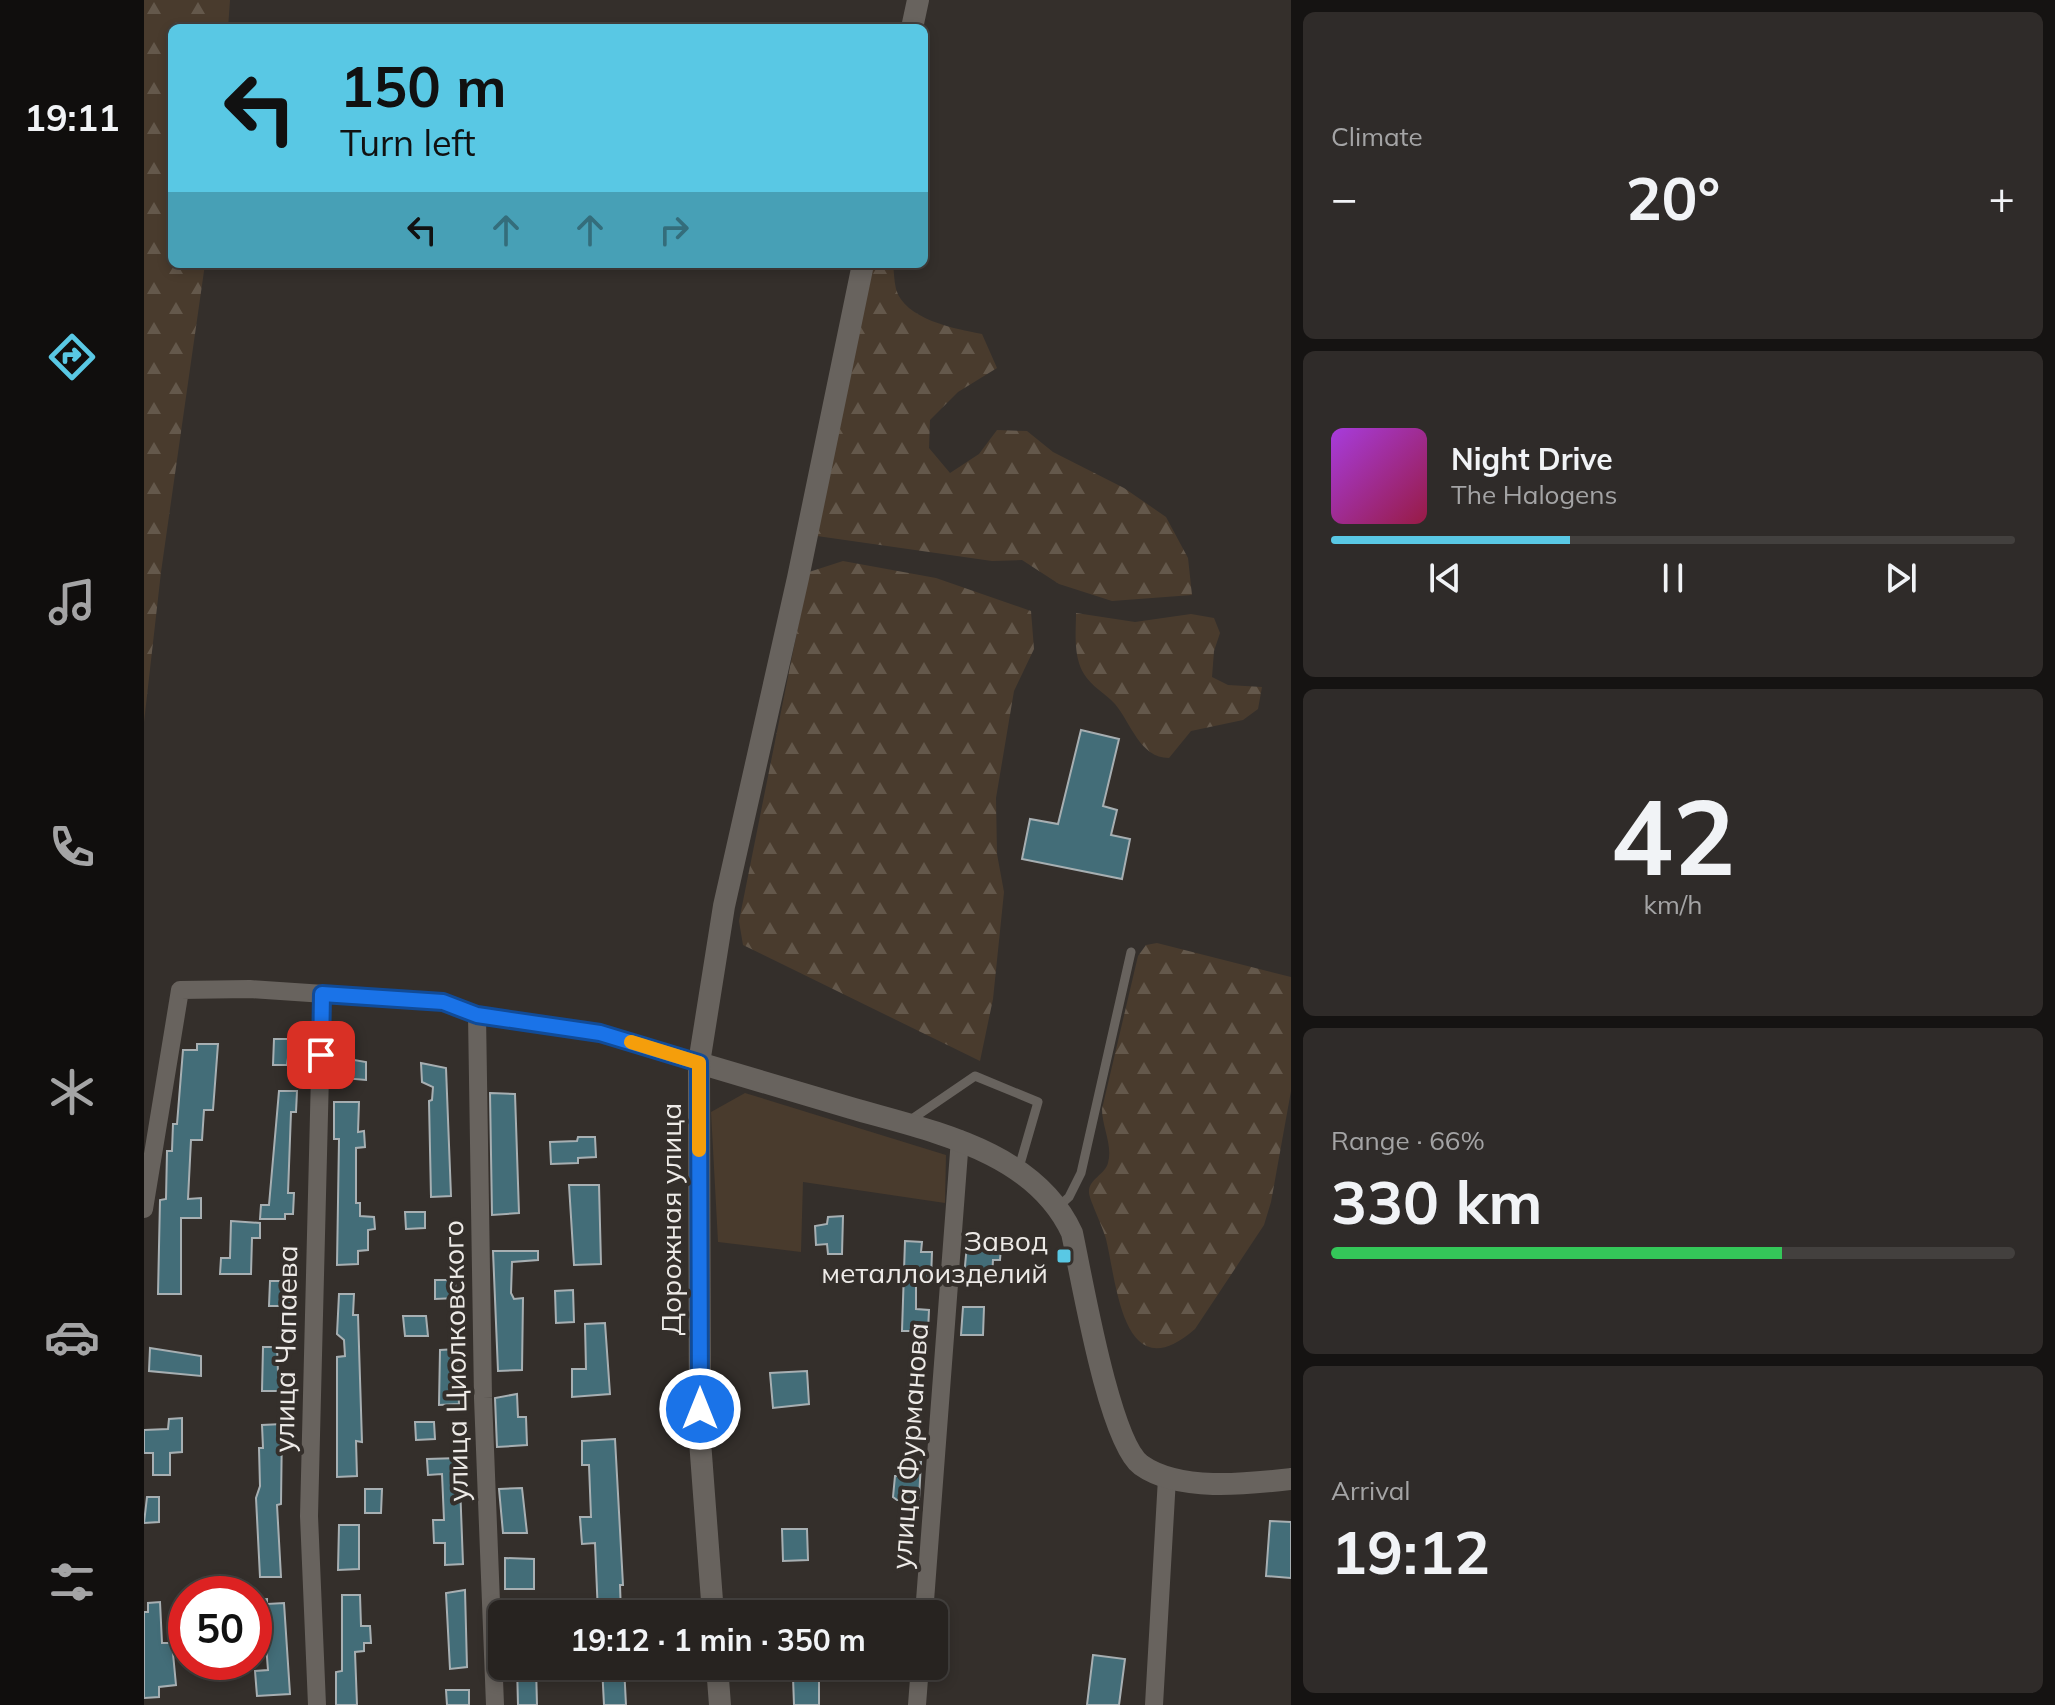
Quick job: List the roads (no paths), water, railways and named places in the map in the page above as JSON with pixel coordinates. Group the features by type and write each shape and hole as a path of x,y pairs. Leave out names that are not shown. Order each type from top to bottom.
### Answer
{"main road":[{"path":"913,24 918,0"},
{"name":"Дорожная улица","path":"712,1600 700,1441 699,1063 724,906 798,578 862,268"},
{"path":"699,1063 960,1139 1018,1171 1058,1207 1072,1233 1120,1434 1127,1451 1139,1464 1167,1478 1229,1482 1291,1479"},
{"path":"718,1680 720,1705"}],"street":[{"path":"144,1209 180,990 322,994 443,1002 477,1015 600,1033 699,1063"},
{"name":"улица Чапаева","path":"317,1705 309,1516 322,994"},
{"name":"улица Циолковского","path":"477,1015 483,1398 495,1705"},
{"name":"улица Фурманова","path":"925,1600 960,1139"},
{"path":"1158,1701 1167,1478"},
{"path":"917,1705 919,1680"}],"lane":[{"path":"1058,1207 1069,1197 1081,1173 1131,952"},
{"path":"906,1124 975,1076 1038,1102 1018,1171"}],"place":[{"name":"Завод металлоизделий","path":"1064,1256"}]}
